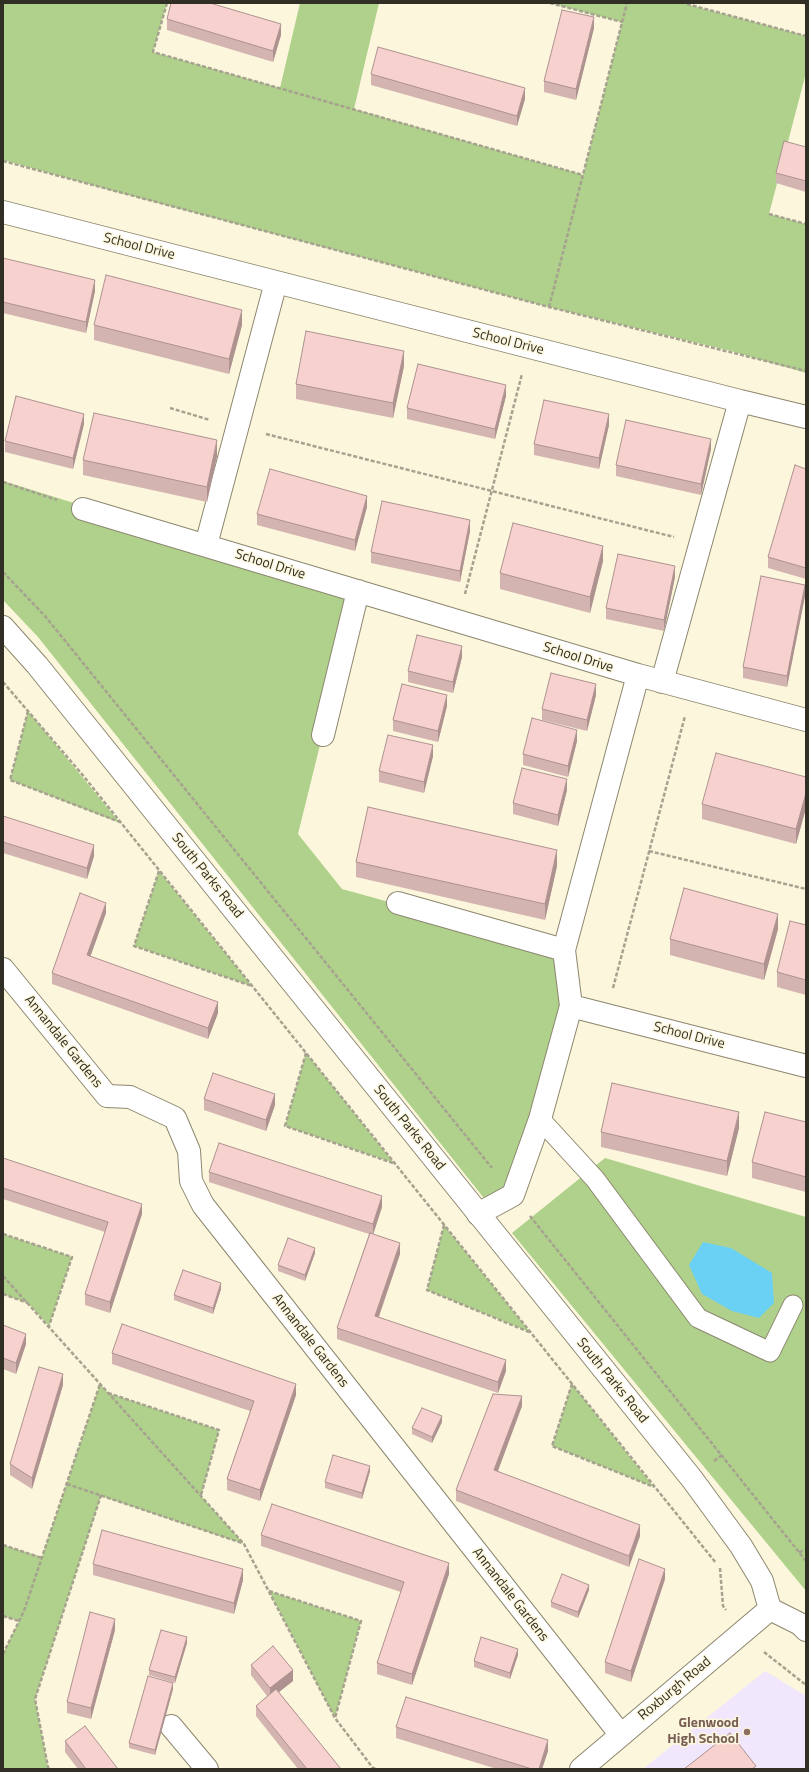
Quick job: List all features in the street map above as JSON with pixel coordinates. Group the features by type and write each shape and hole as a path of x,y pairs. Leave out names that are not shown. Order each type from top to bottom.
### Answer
{"street":[{"name":"School Drive","path":"3,212 806,417"},
{"path":"206,545 276,282"},
{"path":"662,682 740,401"},
{"name":"School Drive","path":"83,509 638,675 806,720"},
{"path":"323,735 358,591"},
{"name":"South Parks Road","path":"3,627 37,665 692,1479 732,1534 762,1581 770,1609"},
{"path":"478,1214 513,1195 540,1119 571,1006 564,950 638,675"},
{"path":"398,903 564,950"},
{"name":"Annandale Gardens","path":"3,968 107,1096 130,1097 175,1118 189,1151 191,1182 203,1205 621,1735"},
{"name":"School Drive","path":"571,1006 806,1066"},
{"path":"770,1609 800,1624 806,1630"},
{"name":"Roxburgh Road","path":"581,1769 770,1609"},
{"path":"171,1726 206,1769"}],"lane":[{"path":"540,1119 595,1179 698,1318 770,1352 793,1305"}],"path":[{"path":"167,3 153,52 583,175"},
{"path":"550,3 622,22"},
{"path":"549,307 627,3"},
{"path":"686,3 806,36"},
{"path":"3,161 549,307 806,371"},
{"path":"769,214 806,224"},
{"path":"458,622 529,347"},
{"path":"170,408 237,427 700,543"},
{"path":"3,482 83,509"},
{"path":"3,572 45,616 513,1195 806,1562"},
{"path":"3,682 159,870 720,1569 723,1606 741,1634 806,1685"},
{"path":"606,1014 692,690"},
{"path":"28,711 10,780 120,823"},
{"path":"650,851 806,889"},
{"path":"159,870 134,946 252,986"},
{"path":"306,1053 285,1126 394,1163"},
{"path":"444,1225 427,1290 530,1332"},
{"path":"3,1234 72,1257 49,1326"},
{"path":"3,1276 244,1544 335,1718 375,1769"},
{"path":"3,1294 28,1303"},
{"path":"3,1654 24,1611 100,1384"},
{"path":"572,1384 552,1446 654,1487"},
{"path":"108,1393 219,1430 201,1496"},
{"path":"67,1484 244,1544"},
{"path":"49,1769 36,1699 101,1495"},
{"path":"3,1545 42,1558"},
{"path":"799,1552 806,1550"},
{"path":"269,1591 361,1621 335,1718"},
{"path":"3,1616 19,1621"}],"shaded area":[{"name":"Glenwood High School","path":"765,1671 806,1696 806,1769 643,1769"}],"green space":[{"path":"3,3 167,3 153,52 280,88 300,3 379,3 354,109 583,175 622,22 550,3 682,3 806,36 806,73 769,214 806,224 806,373 731,351 549,307 117,192 3,160"},
{"path":"3,481 358,591 298,834 342,889 564,950 571,1006 513,1195 491,1207 38,637 3,600"},
{"path":"28,711 120,823 10,780"},
{"path":"159,871 252,986 134,946"},
{"path":"306,1053 394,1163 285,1126"},
{"path":"605,1158 806,1217 806,1591 512,1233"},
{"path":"444,1225 530,1332 427,1290"},
{"path":"3,1234 72,1257 49,1326 28,1303 3,1294"},
{"path":"100,1384 108,1393 219,1430 201,1496 244,1544 101,1496 35,1699 49,1769 3,1769 3,1654 19,1621 3,1616 3,1545 42,1557"},
{"path":"572,1384 654,1487 552,1446"},
{"path":"269,1591 361,1621 335,1718"}],"water":[{"path":"703,1242 731,1248 772,1273 774,1303 759,1318 732,1311 702,1294 689,1265"}],"building":[{"path":"171,3 210,3 281,24 273,51 167,19"},
{"path":"562,10 594,17 576,89 544,81"},
{"path":"378,47 525,88 517,116 371,74"},
{"path":"784,141 806,147 806,181 776,173"},
{"path":"3,258 95,280 86,322 3,302"},
{"path":"106,275 242,310 229,359 94,325"},
{"path":"306,331 404,351 393,403 296,384"},
{"path":"418,364 506,385 495,429 407,408"},
{"path":"16,396 84,414 73,458 5,441"},
{"path":"544,400 609,414 599,458 534,444"},
{"path":"94,413 217,440 207,487 83,460"},
{"path":"626,420 711,439 701,484 616,465"},
{"path":"795,465 806,469 806,568 768,557"},
{"path":"270,469 367,496 355,540 257,514"},
{"path":"382,501 470,520 460,571 371,552"},
{"path":"513,523 603,546 590,597 500,573"},
{"path":"618,554 675,566 664,620 606,608"},
{"path":"761,576 805,585 787,676 743,667"},
{"path":"417,635 462,646 453,682 408,671"},
{"path":"551,673 596,684 587,720 542,709"},
{"path":"402,684 447,695 438,731 393,720"},
{"path":"532,718 577,730 568,766 523,754"},
{"path":"388,735 433,745 424,782 379,771"},
{"path":"716,753 806,777 806,793 796,829 702,804"},
{"path":"522,768 567,779 558,815 513,803"},
{"path":"368,807 557,850 545,904 356,862"},
{"path":"3,816 94,845 87,868 3,842"},
{"path":"684,888 778,914 764,964 670,939"},
{"path":"80,893 106,903 87,955 218,1002 208,1028 52,973"},
{"path":"790,921 806,925 806,980 777,972"},
{"path":"213,1073 275,1094 266,1120 204,1099"},
{"path":"612,1083 739,1112 727,1161 601,1132"},
{"path":"765,1112 806,1122 806,1177 752,1162"},
{"path":"219,1143 382,1196 373,1224 209,1172"},
{"path":"3,1158 142,1204 110,1302 85,1294 108,1222 3,1188"},
{"path":"370,1233 400,1243 375,1316 506,1360 498,1382 337,1328"},
{"path":"288,1238 315,1248 305,1275 278,1265"},
{"path":"183,1270 221,1283 213,1308 174,1295"},
{"path":"122,1324 296,1384 260,1490 227,1479 254,1401 112,1353"},
{"path":"3,1325 26,1334 16,1363 3,1358"},
{"path":"39,1367 63,1374 32,1478 10,1464"},
{"path":"493,1394 522,1396 494,1470 640,1525 629,1556 456,1490"},
{"path":"422,1408 442,1416 432,1437 412,1428"},
{"path":"333,1455 370,1466 362,1493 325,1482"},
{"path":"272,1504 449,1563 412,1674 377,1663 404,1582 261,1535"},
{"path":"102,1530 243,1569 234,1603 93,1564"},
{"path":"639,1559 665,1569 631,1671 605,1662"},
{"path":"562,1574 589,1585 578,1612 551,1602"},
{"path":"90,1612 115,1619 91,1708 67,1702"},
{"path":"161,1630 187,1637 175,1677 149,1670"},
{"path":"481,1637 518,1649 510,1673 474,1661"},
{"path":"273,1646 293,1670 270,1688 251,1665"},
{"path":"148,1676 173,1683 155,1750 129,1743"},
{"path":"276,1689 341,1769 307,1769 256,1706"},
{"path":"406,1697 548,1740 539,1769 532,1769 396,1727"},
{"path":"85,1726 118,1769 86,1769 65,1741"},
{"path":"730,1733 756,1766 752,1769 684,1769"}],"place":[{"name":"Glenwood High School","path":"747,1732"}]}
